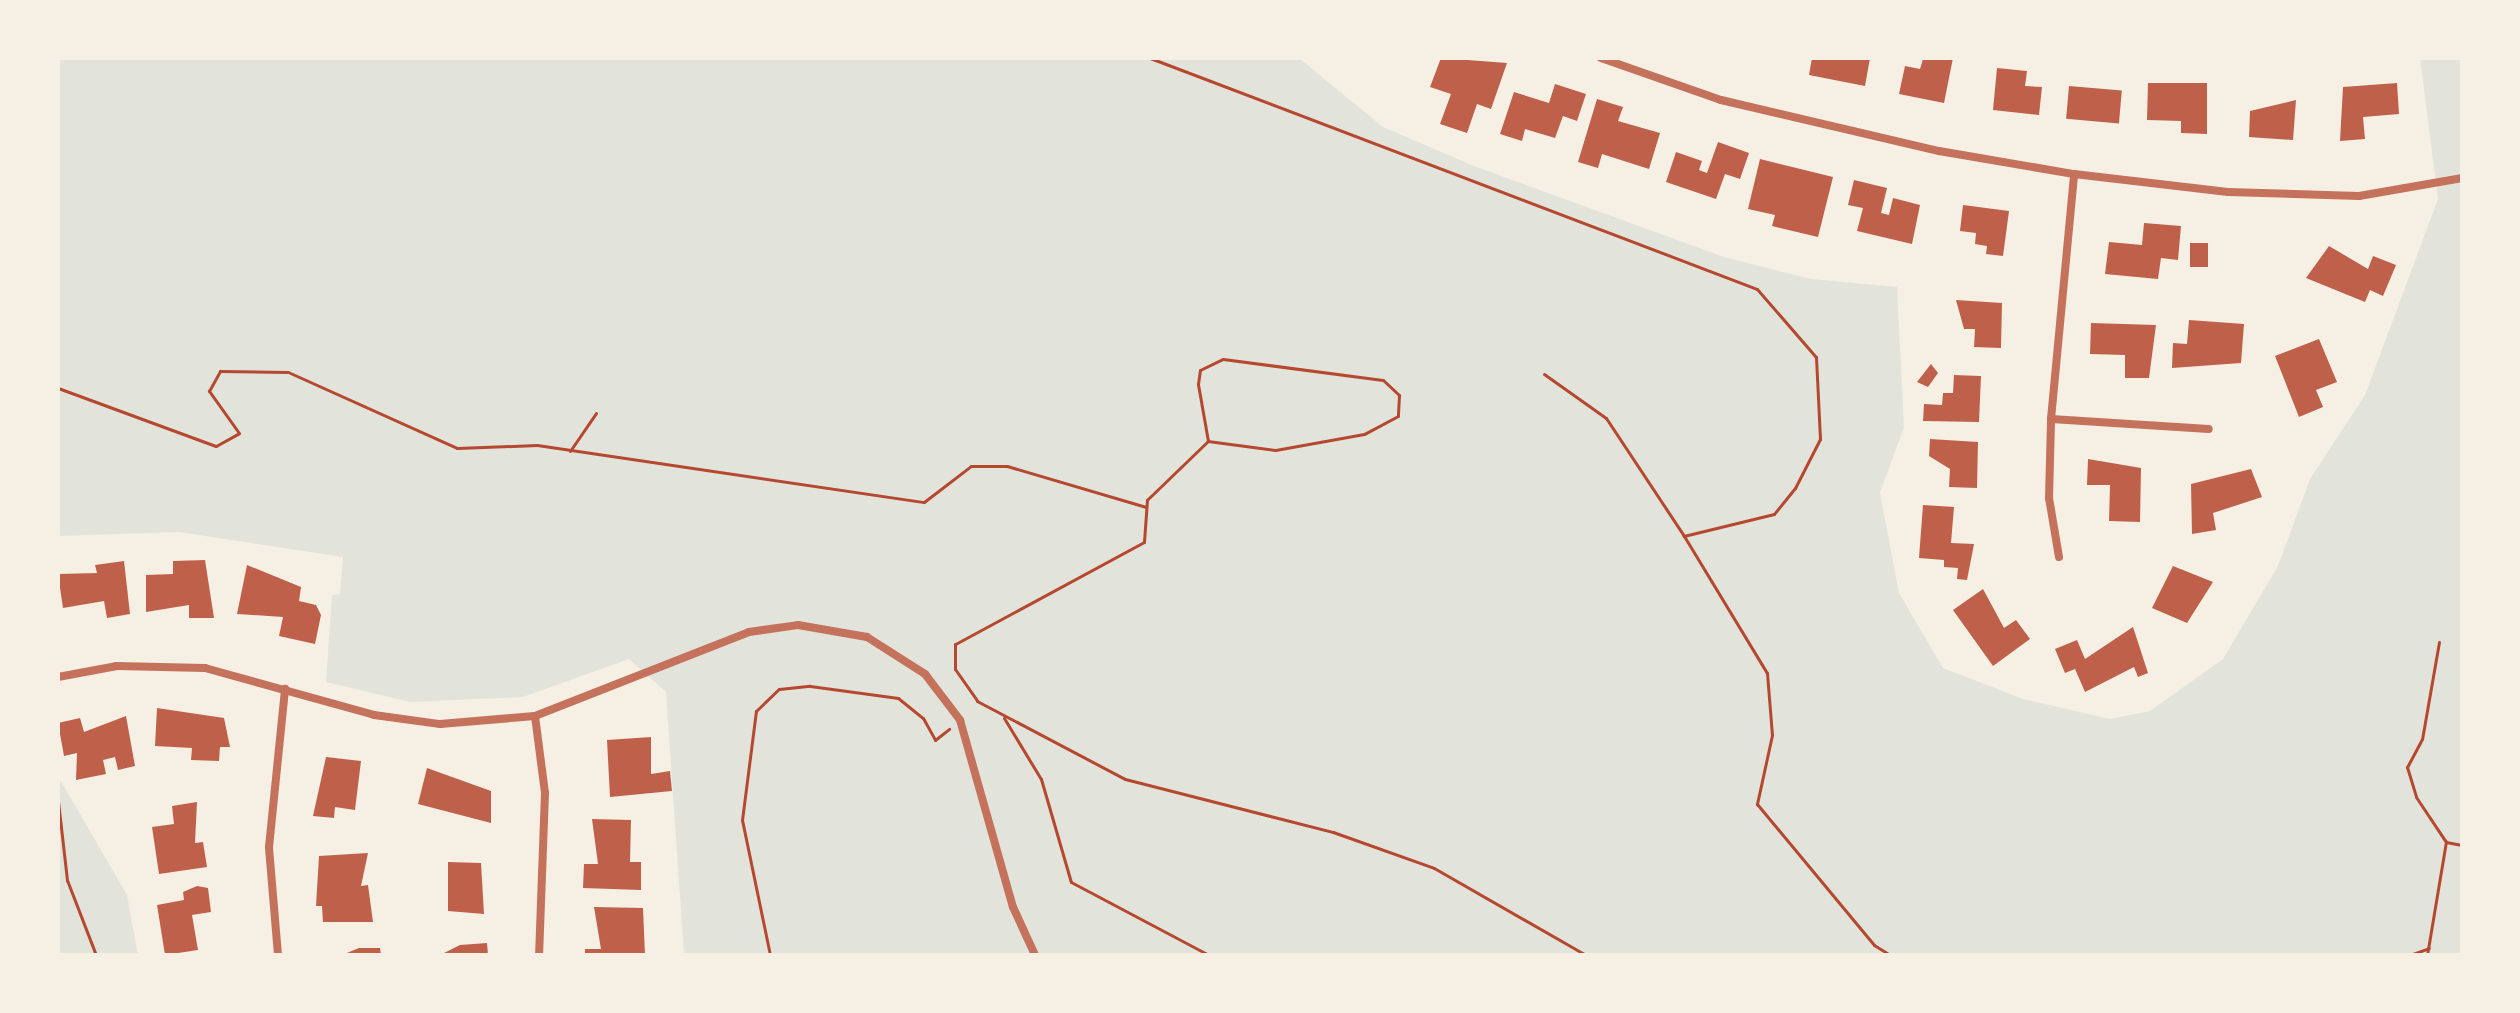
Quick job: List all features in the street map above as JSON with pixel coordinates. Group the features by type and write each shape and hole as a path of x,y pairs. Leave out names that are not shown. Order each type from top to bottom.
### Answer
{"street":[{"path":"1601,58 1721,100 2074,174 2228,192 2359,196 2462,178"},
{"path":"2059,557 2049,498 2051,419 2074,174"},
{"path":"2051,419 2209,429"},
{"path":"58,677 157,664 285,689 418,722 535,716 749,632 798,625 867,637 898,652 925,674 960,720 1013,907 1035,955"},
{"path":"278,955 269,847 285,689"},
{"path":"535,716 545,793 539,955"}],"path":[{"path":"1150,58 1757,289 1816,357 1820,439 1774,514 1684,536"},
{"path":"1223,359 1383,380 1399,395 1398,416 1364,434 1275,450 1208,441 1198,384 1200,370 1223,359"},
{"path":"58,388 216,446 239,433 209,391 220,371 288,372 457,448 570,451 924,502 971,466 1007,466 1146,507"},
{"path":"1544,374 1606,418 1684,536 1767,673 1772,735 1757,804 1874,945 1890,955"},
{"path":"570,451 596,413"},
{"path":"1208,441 1146,507 1144,542 955,644 955,669 982,703 1125,779 1333,832 1434,868 1586,955"},
{"path":"2427,955 2446,842 2416,797 2407,767 2422,739 2439,642"},
{"path":"770,955 742,820 756,711 779,689 810,686 898,698 923,718 935,740 982,703"},
{"path":"1002,715 1041,779 1071,882 1209,955"},
{"path":"58,801 67,880 96,955"},
{"path":"2446,842 2462,845"},
{"path":"2410,955 2429,948"}],"shaded area":[{"path":"58,58 1299,58 1383,127 1474,166 1724,257 1811,279 1897,287 1904,427 1880,493 1899,593 1943,668 2023,699 2110,719 2150,711 2223,659 2278,566 2310,479 2365,395 2438,199 2420,58 2462,58 2462,955 684,955 666,692 629,659 523,697 410,702 326,682 332,595 340,594 343,557 179,532 58,536"},
{"path":"58,776 127,895 138,955 58,955"}],"building":[{"path":"1441,58 1507,63 1491,109 1477,104 1467,133 1440,124 1451,94 1430,87"},
{"path":"1812,58 1870,58 1865,86 1809,75"},
{"path":"1953,58 1944,103 1899,94 1905,66 1920,69 1923,59"},
{"path":"1997,68 2027,71 2025,86 2042,87 2039,115 1993,110"},
{"path":"2148,83 2207,83 2207,134 2181,133 2181,121 2147,120"},
{"path":"2397,83 2399,114 2363,117 2365,139 2340,141 2343,87"},
{"path":"1555,84 1586,94 1577,121 1563,116 1555,138 1525,129 1522,141 1500,134 1514,92 1549,103"},
{"path":"2069,86 2122,91 2119,123 2066,119"},
{"path":"1597,99 1623,107 1618,121 1660,133 1649,169 1602,154 1598,168 1578,162"},
{"path":"2296,100 2293,140 2249,137 2250,111"},
{"path":"1718,142 1749,153 1740,179 1725,174 1716,199 1666,182 1676,152 1702,161 1699,170 1707,173"},
{"path":"1760,159 1833,177 1818,237 1772,226 1775,215 1748,209"},
{"path":"1854,180 1887,188 1881,213 1889,215 1893,198 1920,205 1912,244 1857,231 1863,208 1848,205"},
{"path":"1963,205 2009,211 2003,256 1986,254 1987,246 1975,244 1976,233 1960,231"},
{"path":"2144,223 2181,226 2178,260 2161,258 2158,279 2105,274 2109,242 2142,245"},
{"path":"2190,243 2208,243 2208,267 2190,267"},
{"path":"2329,246 2368,269 2373,256 2396,265 2383,296 2370,290 2365,302 2306,278"},
{"path":"1956,300 2002,303 2001,348 1974,347 1975,329 1964,329"},
{"path":"2189,320 2244,324 2241,363 2172,368 2173,343 2187,344"},
{"path":"2091,323 2156,325 2149,378 2125,378 2125,355 2090,354"},
{"path":"2319,339 2337,382 2316,390 2323,407 2299,417 2275,356"},
{"path":"1931,364 1938,373 1928,387 1917,382"},
{"path":"1954,375 1981,376 1979,422 1923,421 1924,404 1942,405 1943,393 1953,393"},
{"path":"1930,439 1978,442 1977,488 1949,487 1950,469 1929,456"},
{"path":"2088,459 2141,468 2140,522 2109,521 2110,485 2087,485"},
{"path":"2251,469 2262,497 2213,513 2216,530 2192,534 2191,484"},
{"path":"1923,505 1954,507 1951,543 1974,544 1967,580 1957,579 1958,568 1944,567 1944,560 1919,558"},
{"path":"205,560 214,618 189,618 189,605 146,612 146,575 173,574 173,561"},
{"path":"124,561 130,614 107,618 104,601 63,608 58,574 97,573 95,565"},
{"path":"247,565 301,587 299,601 316,605 321,615 315,644 279,636 283,617 237,614"},
{"path":"2173,566 2213,582 2187,623 2152,608"},
{"path":"1983,589 2004,628 2016,620 2030,639 1993,666 1953,610"},
{"path":"2133,627 2148,673 2138,677 2134,667 2085,692 2075,669 2065,673 2055,649 2077,640 2085,659"},
{"path":"157,708 224,718 230,747 220,747 219,761 191,760 192,748 155,746"},
{"path":"126,716 135,766 118,770 115,757 103,760 106,774 76,780 77,753 64,756 58,723 80,718 84,732"},
{"path":"651,737 651,774 670,771 672,791 610,797 607,740"},
{"path":"326,757 361,761 355,810 335,807 334,818 313,816"},
{"path":"427,768 491,791 491,823 418,804"},
{"path":"197,802 195,843 203,842 207,867 159,874 152,827 174,824 172,806"},
{"path":"592,819 631,820 630,862 641,862 641,890 583,888 584,864 598,864"},
{"path":"368,853 361,886 368,885 373,922 323,922 322,906 316,906 319,856"},
{"path":"448,862 481,863 484,914 448,911"},
{"path":"197,886 208,888 211,912 192,915 198,950 165,955 157,905 184,900 183,892"},
{"path":"594,907 643,908 645,955 585,955 585,949 601,949"},
{"path":"487,943 488,955 440,955 460,945"},
{"path":"359,948 380,948 381,955 342,955"}]}
